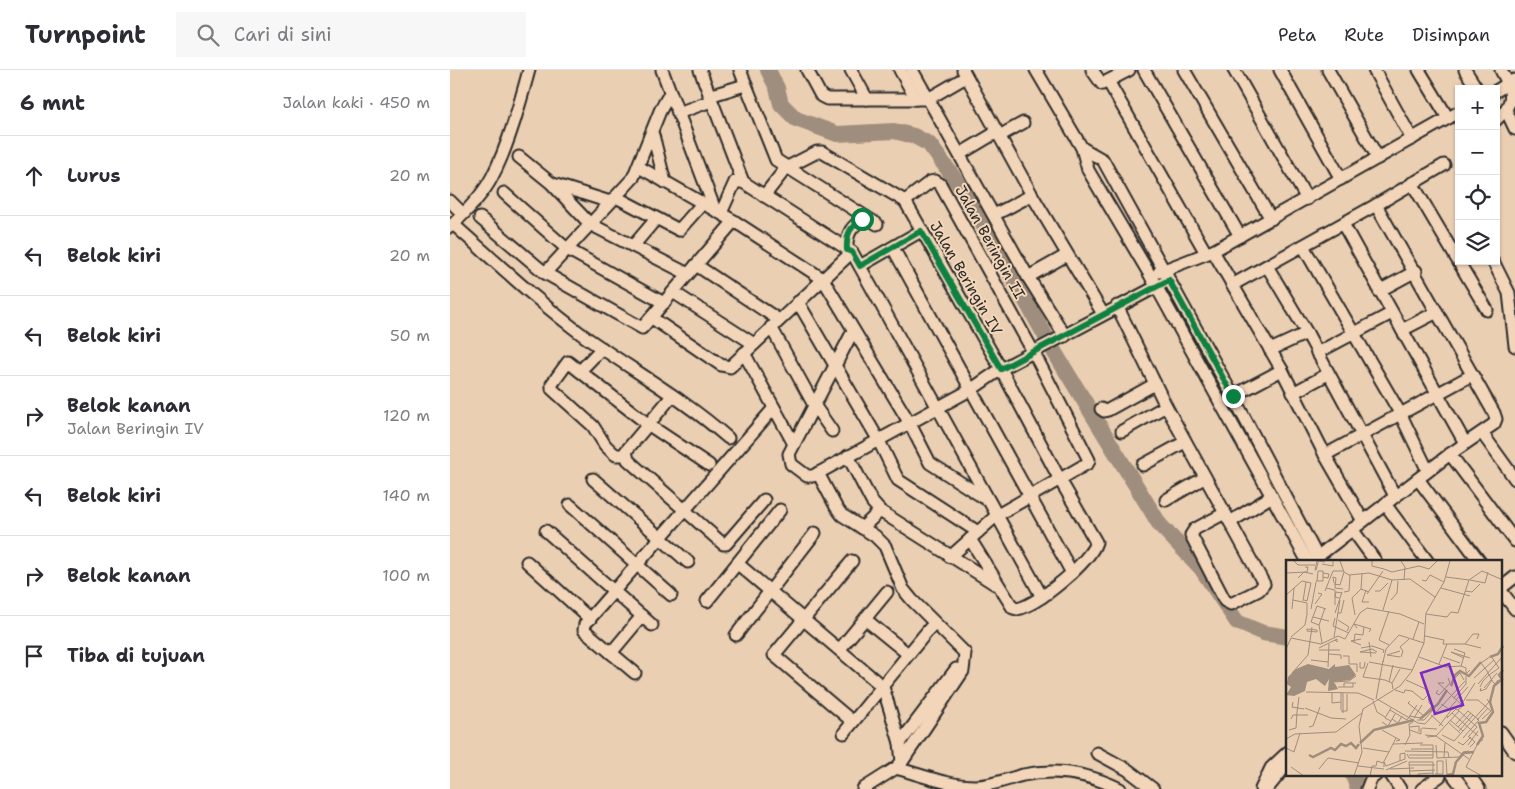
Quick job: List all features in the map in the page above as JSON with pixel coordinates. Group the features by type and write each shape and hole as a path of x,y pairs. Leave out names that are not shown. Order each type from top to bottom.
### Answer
{"street":[{"path":"529,70 501,158 492,177 482,192 452,226 541,302 602,348 704,417 728,438"},
{"path":"662,70 718,212"},
{"path":"700,70 744,182 850,251 860,266 1042,597"},
{"path":"740,70 776,160 877,224"},
{"path":"807,70 823,98 922,99 965,74 1032,195 1102,314"},
{"path":"851,70 867,99"},
{"path":"900,70 960,154 1063,337"},
{"path":"912,70 922,99"},
{"path":"1036,70 1082,148 1086,167 1153,281 1272,496 1315,560"},
{"path":"1092,70 1101,83 1129,70"},
{"path":"1160,70 1147,73 1240,236"},
{"path":"1184,70 1271,218"},
{"path":"1234,70 1306,199"},
{"path":"1280,70 1341,179"},
{"path":"1328,70 1378,158"},
{"path":"1374,70 1412,139"},
{"path":"1419,70 1448,118"},
{"path":"1465,70 1474,85"},
{"path":"1500,117 1507,112 1513,95 1512,82 1502,70"},
{"path":"1108,81 1209,252 1232,284 1282,370 1325,455 1363,521"},
{"path":"1500,89 1512,82"},
{"path":"678,113 745,85"},
{"path":"545,273 629,184 639,167 660,111 670,93"},
{"path":"1507,112 1515,129"},
{"path":"853,332 788,456 791,464 807,476 818,473 972,389 1001,369 1117,306 1153,281 1240,236 1455,114"},
{"path":"960,154 1024,123"},
{"path":"652,135 664,182"},
{"path":"1082,148 1103,160 1233,396 1315,560"},
{"path":"764,196 786,168 817,152 822,152 905,201"},
{"path":"519,158 551,183 590,224 688,274"},
{"path":"1232,284 1343,224 1444,165"},
{"path":"639,167 734,221 823,279 853,332 909,422 930,463 987,499"},
{"name":"Jalan Beringin II","path":"905,201 930,182 935,181 940,184 1036,351 1089,460 1088,463 1059,478"},
{"path":"718,212 735,182 744,182"},
{"path":"551,183 613,200 680,229 702,204"},
{"path":"1412,183 1487,310"},
{"path":"504,193 566,249 664,303"},
{"path":"994,215 1032,195"},
{"path":"450,201 462,213"},
{"name":"Jalan Beringin IV","path":"905,201 1001,369 1059,478 1096,542 1094,548 1072,573"},
{"path":"1315,560 1352,529 1450,454 1494,424 1496,420 1416,271 1376,205"},
{"path":"652,318 724,366 732,366 850,251 849,230 866,217"},
{"path":"480,218 545,273 639,327 645,326 734,221"},
{"path":"633,246 656,219"},
{"path":"1343,224 1465,443"},
{"path":"860,266 921,231"},
{"path":"1303,246 1400,413 1428,471"},
{"path":"798,302 834,367 878,439 901,483 974,535 998,585 1013,608 1018,609 1042,597 1072,573 893,248"},
{"path":"1028,276 1067,255"},
{"path":"696,265 775,324 814,405 832,431"},
{"path":"1495,265 1509,293 1515,346"},
{"path":"1267,266 1307,333 1395,496"},
{"path":"1379,291 1416,271"},
{"path":"673,292 754,344"},
{"path":"1117,306 1204,478 1228,518 1264,584 1259,590 1230,604 1225,601 1191,535 1195,529 1228,518 1272,496"},
{"path":"1402,330 1437,312"},
{"path":"1317,353 1353,332 1392,313"},
{"path":"1270,350 1307,333"},
{"path":"580,372 602,348"},
{"path":"744,353 794,444"},
{"path":"626,455 616,455 608,448 593,426 551,388 568,362 649,425 709,465"},
{"path":"1233,396 1282,370"},
{"path":"1292,393 1328,374"},
{"path":"1325,455 1360,434 1472,375"},
{"path":"1101,409 1108,410 1155,384"},
{"path":"626,455 626,451 672,396"},
{"path":"1122,431 1166,406"},
{"path":"635,673 584,630 584,626 774,408"},
{"path":"1482,433 1515,479"},
{"path":"1142,465 1185,442"},
{"path":"1450,454 1515,541"},
{"path":"626,455 633,464 716,541 724,544 764,500"},
{"path":"848,456 872,502 880,511 950,557 998,585"},
{"path":"818,473 836,507 875,536 888,551 900,582 912,600 965,653 963,671 899,765 863,789"},
{"path":"950,557 996,516 1059,478"},
{"path":"1166,500 1204,478"},
{"path":"593,479 688,562"},
{"path":"1418,479 1479,560"},
{"path":"1385,504 1427,560"},
{"path":"570,505 671,595"},
{"path":"707,601 780,510"},
{"path":"862,528 880,511"},
{"path":"1352,529 1375,560"},
{"path":"546,531 652,625"},
{"path":"736,635 815,533"},
{"path":"852,561 774,655 853,722"},
{"path":"527,562 590,619"},
{"path":"738,564 883,687 900,743 899,765"},
{"path":"1502,588 1515,577"},
{"path":"1502,590 1515,609"},
{"path":"840,649 887,592"},
{"path":"611,653 642,616"},
{"path":"865,619 908,654"},
{"path":"844,733 930,628"},
{"path":"900,743 956,669"},
{"path":"1507,734 1515,752"},
{"path":"1097,753 1128,770 1154,789"},
{"path":"1261,789 1271,768 1286,754"},
{"path":"899,765 958,784 974,786 1002,785 1028,774 1066,773 1084,775 1120,789"},
{"path":"1267,789 1286,765"},
{"path":"1367,789 1371,779 1375,776"},
{"path":"1392,776 1400,789"},
{"path":"1422,789 1440,776"},
{"path":"1454,776 1464,789"},
{"path":"1470,776 1480,789"}],"waterway":[{"path":"768,70 777,88 781,104 796,119 837,134 894,131 914,136 929,144 966,194 1055,353 1160,525 1201,568 1237,622 1263,633 1286,637"},
{"path":"1353,776 1358,789"}],"route":[{"path":"862,219 849,230 847,238 847,250 852,252 860,266 921,231 1001,369 1169,280 1233,396"}]}
